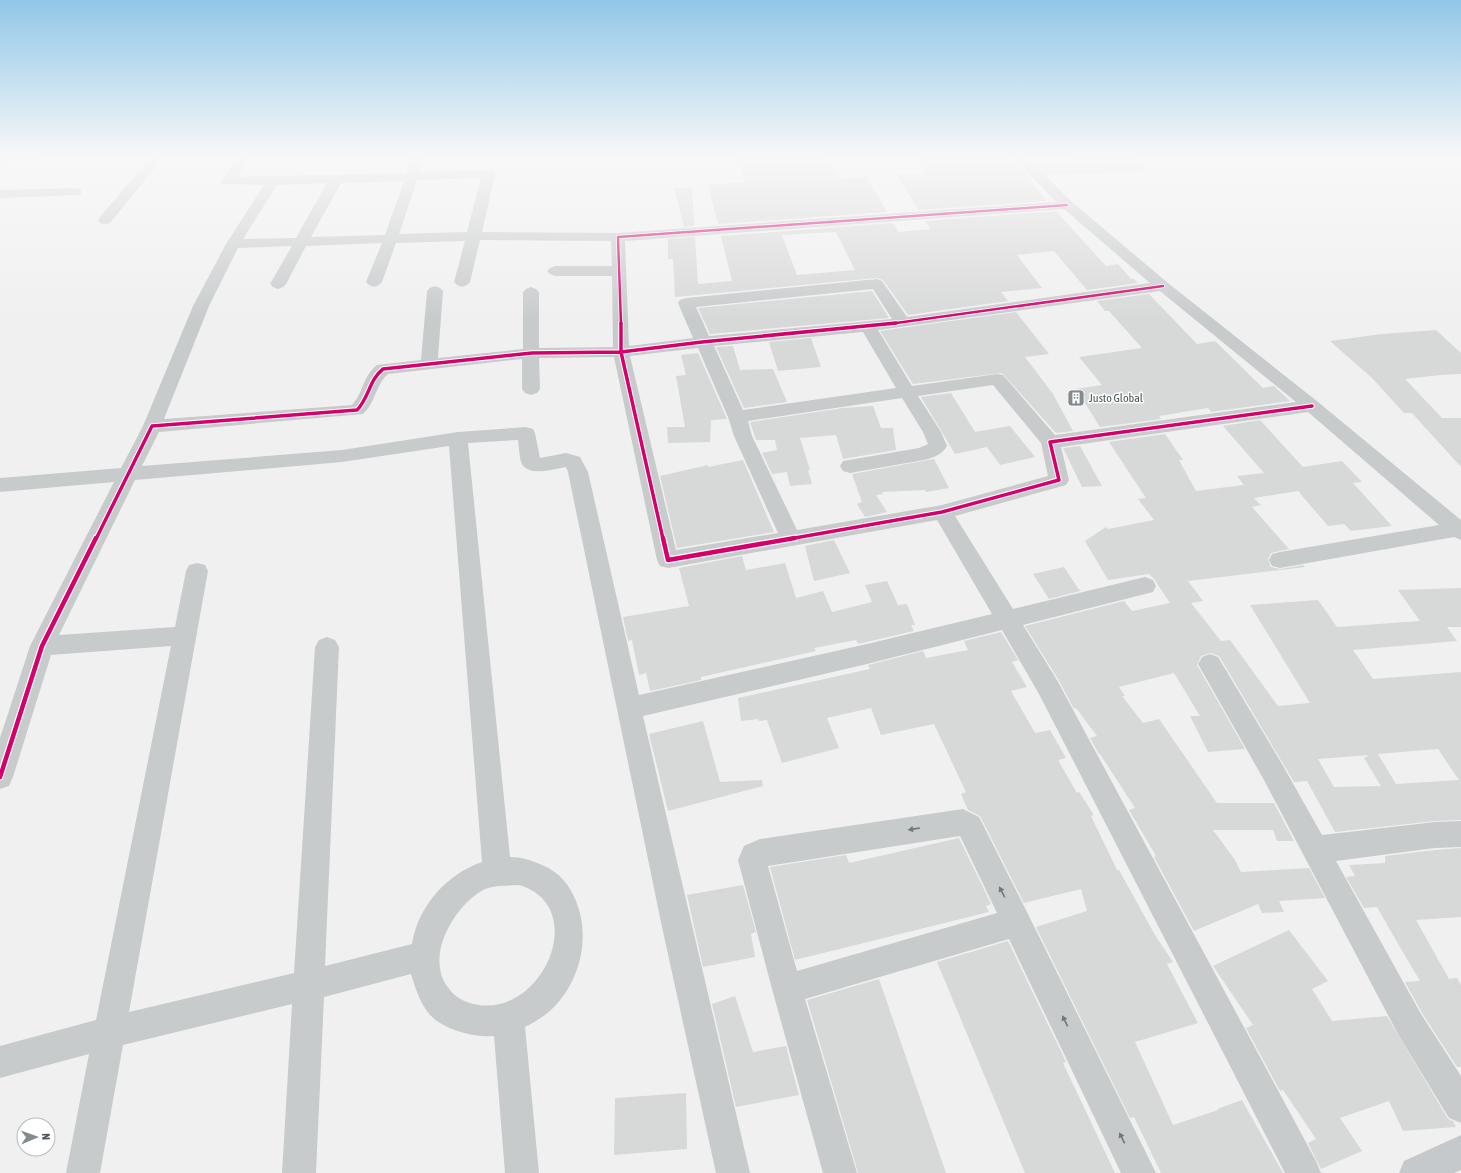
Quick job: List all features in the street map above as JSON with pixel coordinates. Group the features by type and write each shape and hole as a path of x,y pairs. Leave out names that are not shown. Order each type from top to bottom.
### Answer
{"main road":[{"path":"1416,1173 1461,1152"}],"street":[{"path":"105,220 112,212"},
{"path":"0,777 42,646 152,426 201,306 233,244 253,212"},
{"path":"278,284 318,212"},
{"path":"374,282 400,212"},
{"path":"462,282 480,212"},
{"path":"233,244 474,236 618,238 975,212"},
{"path":"1075,212 1163,286 1312,406 1459,530"},
{"path":"618,238 621,352 668,560 942,512 1059,480 1050,442 997,379 737,417"},
{"path":"555,271 620,271"},
{"path":"791,539 702,342 686,303 877,284 902,321"},
{"path":"152,426 357,410 363,406 376,374 383,369 532,353 621,352 702,342 868,326 1163,286"},
{"path":"429,364 435,291"},
{"path":"531,292 531,388"},
{"path":"850,466 924,454 938,446 932,432 868,326"},
{"path":"1050,442 1312,406"},
{"path":"0,485 342,456 458,438 526,433 531,462 536,465 566,460 573,462 578,472 677,927 733,1173"},
{"path":"458,438 497,872"},
{"path":"942,512 1048,687 1304,1173"},
{"path":"1280,560 1459,530"},
{"path":"83,1173 197,571"},
{"path":"630,708 860,656 1145,586"},
{"path":"42,646 185,636"},
{"path":"299,1173 327,647"},
{"path":"1210,664 1273,772 1410,1025 1461,1106"},
{"path":"840,1173 787,989 752,860 754,856 760,853 963,822 969,826 1139,1173"},
{"path":"1315,850 1435,835 1461,834"},
{"path":"520,871 540,878 556,892 567,912 570,936 565,961 552,985 532,1006 508,1018 482,1022 458,1016 439,1002 427,980 425,955 430,931 441,910 456,892 476,879 497,872 520,871"},
{"path":"787,989 1017,922"},
{"path":"0,1062 110,1032 392,965 425,955"},
{"path":"508,1018 522,1173"}],"building":[{"path":"680,212 693,212 694,226 684,227"},
{"path":"715,212 887,212 718,224"},
{"path":"1057,212 1106,266 1118,264 1131,279 1134,279 1138,283 1087,290 1054,251 1017,255 1042,288 1001,292 1008,301 908,315 883,280 877,278 675,297 673,259 668,259 668,239 695,237 698,284 732,281 721,236 893,223 898,232 931,229 925,221","holes":["836,232 855,270 797,275 782,235"]},
{"path":"872,291 889,318 710,334 698,308"},
{"path":"1149,294 1197,344 1215,341 1263,388 1274,386 1290,401 1211,412 1208,408 1159,416 1161,419 1100,427 1076,389 1102,385 1079,357 1142,348 1109,311 1105,311 1097,301"},
{"path":"1016,312 1049,354 1025,357 1053,394 1073,431 1056,433 1002,373 913,384 880,331"},
{"path":"1436,330 1461,353 1461,374 1405,379 1442,418 1461,418 1461,467 1412,413 1404,413 1372,378 1330,341 1382,334"},
{"path":"811,338 821,367 778,371 769,342"},
{"path":"733,346 740,370 773,369 787,402 744,408 716,347"},
{"path":"698,353 727,419 711,420 710,442 668,443 667,427 685,427 676,376 686,375 681,355"},
{"path":"951,393 975,432 1010,426 1035,457 1000,465 987,447 955,454 921,397"},
{"path":"873,406 881,428 893,428 896,450 843,459 836,435 800,438 810,470 808,470 812,484 790,486 787,472 772,474 762,453 777,450 775,440 756,440 750,422 843,408"},
{"path":"1260,420 1303,467 1342,461 1362,482 1353,483 1392,526 1351,531 1344,524 1328,526 1298,491 1254,498 1261,505 1252,507 1289,549 1271,553 1268,559 1271,567 1280,569 1303,565 1305,567 1188,581 1203,601 1191,603 1221,641 1230,640 1278,706 1310,703 1250,605 1318,600 1337,627 1420,621 1398,590 1461,588 1461,627 1447,627 1457,641 1353,650 1373,679 1461,672 1461,820 1435,821 1335,832 1307,781 1294,782 1219,656 1211,653 1201,656 1197,665 1245,749 1208,752 1190,716 1200,716 1174,673 1119,687 1125,696 1122,696 1143,723 1159,719 1217,803 1274,803 1294,841 1277,841 1273,830 1213,830 1235,860 1241,872 1309,868 1325,898 1279,901 1284,912 1262,913 1258,904 1194,931 1154,857 1156,856 1129,810 1135,808 1090,738 1097,736 1076,708 1074,709 1058,679 1025,626 1124,601 1132,611 1170,603 1149,574 1108,580 1085,541 1106,527 1108,529 1154,520 1138,499 1146,498 1109,442 1165,434 1183,460 1179,460 1196,491 1244,485 1237,476 1264,473 1223,426","holes":["1438,749 1459,780 1396,784 1378,754","1369,755 1364,758 1381,786 1334,787 1318,759"]},
{"path":"1080,446 1102,486 1082,487 1063,448"},
{"path":"934,459 949,488 926,492 925,490 882,492 883,494 876,495 887,512 865,517 857,504 862,502 852,474"},
{"path":"743,460 774,532 677,548 660,476 708,465 708,467"},
{"path":"834,540 850,573 814,581 805,546"},
{"path":"742,556 746,570 785,563 796,598 823,591 832,612 872,602 865,585 887,581 898,605 907,604 915,625 911,625 914,631 858,644 856,640 814,648 816,651 701,677 701,680 650,691 646,673 639,675 632,640 628,641 623,617 689,606 679,568"},
{"path":"1064,567 1080,591 1049,599 1033,574"},
{"path":"1001,632 1018,660 1012,662 1027,687 1011,691 1035,733 1050,730 1066,758 1058,760 1077,793 1079,792 1094,815 1091,816 1117,870 1119,870 1155,935 1173,962 1167,964 1198,1023 1135,1042 1173,1125 1218,1110 1217,1109 1242,1100 1283,1173 1161,1173 1134,1117 1130,1118 1036,927 1087,911 1081,889 1024,903 980,816 968,810 961,794 966,792 934,724 881,735 871,708 827,718 839,748 782,763 767,720 759,721 758,719 741,721 738,698 870,669 868,665 923,651 926,658 968,650 964,641"},
{"path":"703,721 720,782 762,780 763,786 668,811 649,734"},
{"path":"959,838 991,904 986,906 989,912 795,960 770,867 846,855 849,863"},
{"path":"1461,848 1461,917 1416,920 1449,979 1457,978 1461,985 1461,1067 1457,1067 1422,1013 1405,982 1420,981 1377,907 1364,908 1346,877 1355,876 1349,865 1385,863 1385,856"},
{"path":"743,885 756,932 751,934 755,957 703,967 687,895"},
{"path":"1289,930 1328,981 1312,989 1332,1021 1387,1016 1448,1119 1453,1121 1456,1127 1403,1131 1389,1101 1340,1118 1362,1151 1321,1169 1308,1143 1316,1139 1283,1090 1280,1091 1246,1028 1253,1025 1213,966"},
{"path":"1008,941 1066,1062 1063,1063 1115,1173 1025,1173 937,962"},
{"path":"879,979 946,1173 858,1173 807,1000"},
{"path":"735,996 753,1052 786,1046 799,1095 736,1107 712,1004"},
{"path":"686,1093 687,1149 614,1155 615,1098"}],"cycle path":[{"path":"972,212 618,237 621,352 668,560 942,512 1059,480 1050,442 1312,406"},
{"path":"0,777 42,646 152,426 357,410 365,401 374,378 383,369 532,353 621,352 702,342 868,327 1163,286"}],"place":[{"name":"Justo Global","path":"1076,398"}]}
